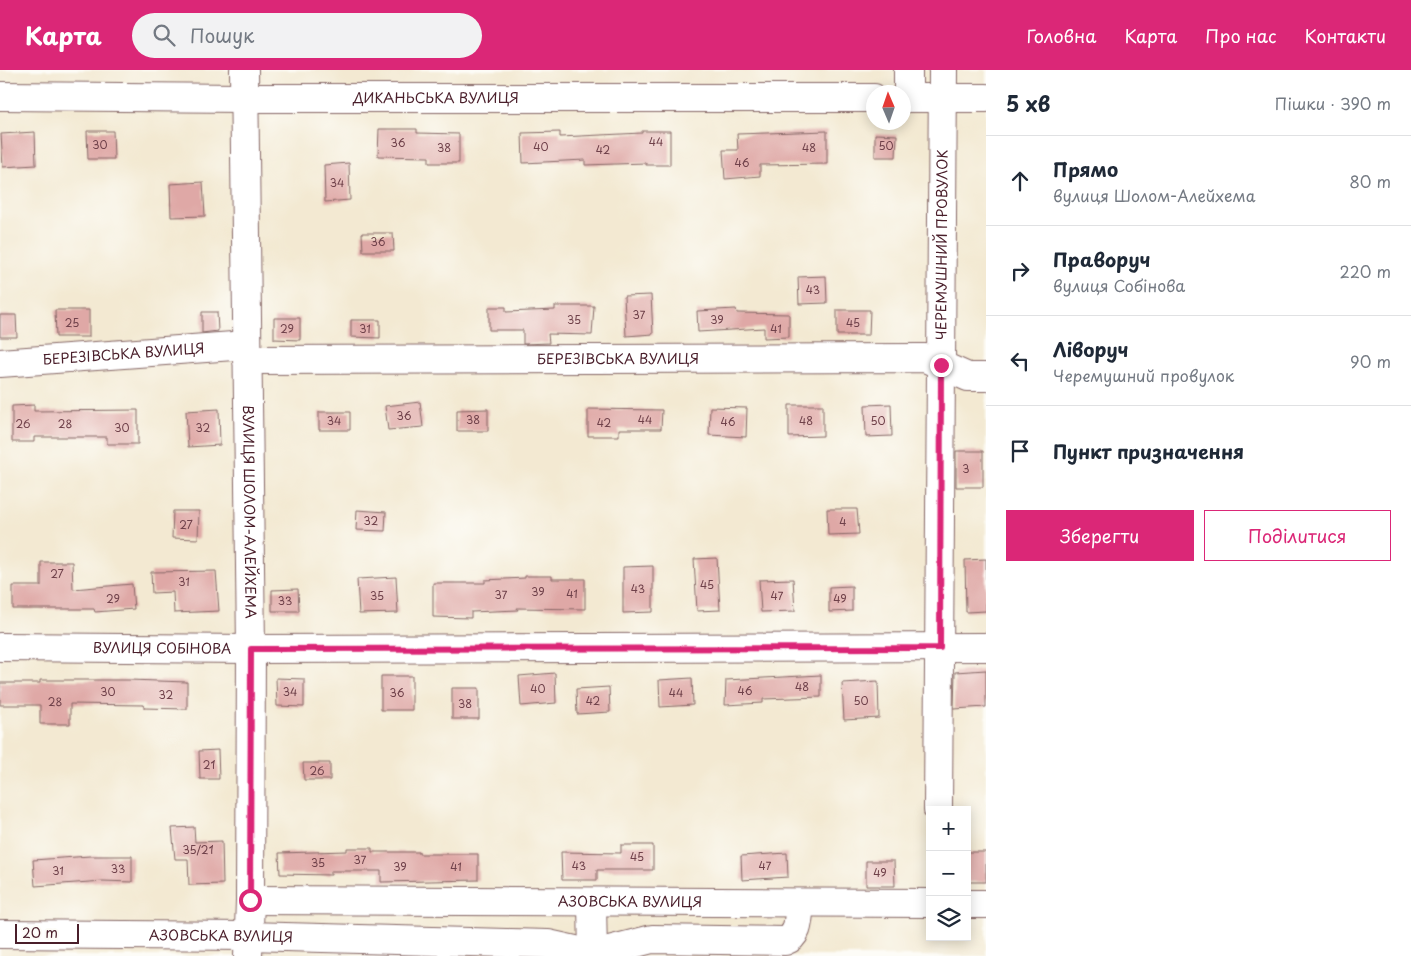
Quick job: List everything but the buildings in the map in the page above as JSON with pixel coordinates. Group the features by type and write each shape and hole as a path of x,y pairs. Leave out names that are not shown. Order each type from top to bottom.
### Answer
{"street":[{"name":"ВУЛИЦЯ ШОЛОМ-АЛЕЙХЕМА","path":"244,70 251,649 250,900 248,946"},
{"path":"907,85 908,70"},
{"name":"ЧЕРЕМУШНИЙ ПРОВУЛОК","path":"938,806 943,70"},
{"name":"ДИКАНЬСЬКА ВУЛИЦЯ","path":"0,96 866,98"},
{"path":"911,98 986,98"},
{"name":"БЕРЕЗІВСЬКА ВУЛИЦЯ","path":"0,363 247,352 925,358 968,377 986,377"},
{"name":"ВУЛИЦЯ СОБІНОВА","path":"0,647 251,649 986,647"},
{"name":"АЗОВСЬКА ВУЛИЦЯ","path":"250,900 926,903"},
{"path":"592,902 593,955"},
{"name":"АЗОВСЬКА ВУЛИЦЯ","path":"0,934 248,946 548,944 593,955 652,939 785,941 794,936 796,931 800,903"},
{"path":"971,904 986,904"}],"route":[{"path":"250,900 251,649 940,648 941,365"}]}
